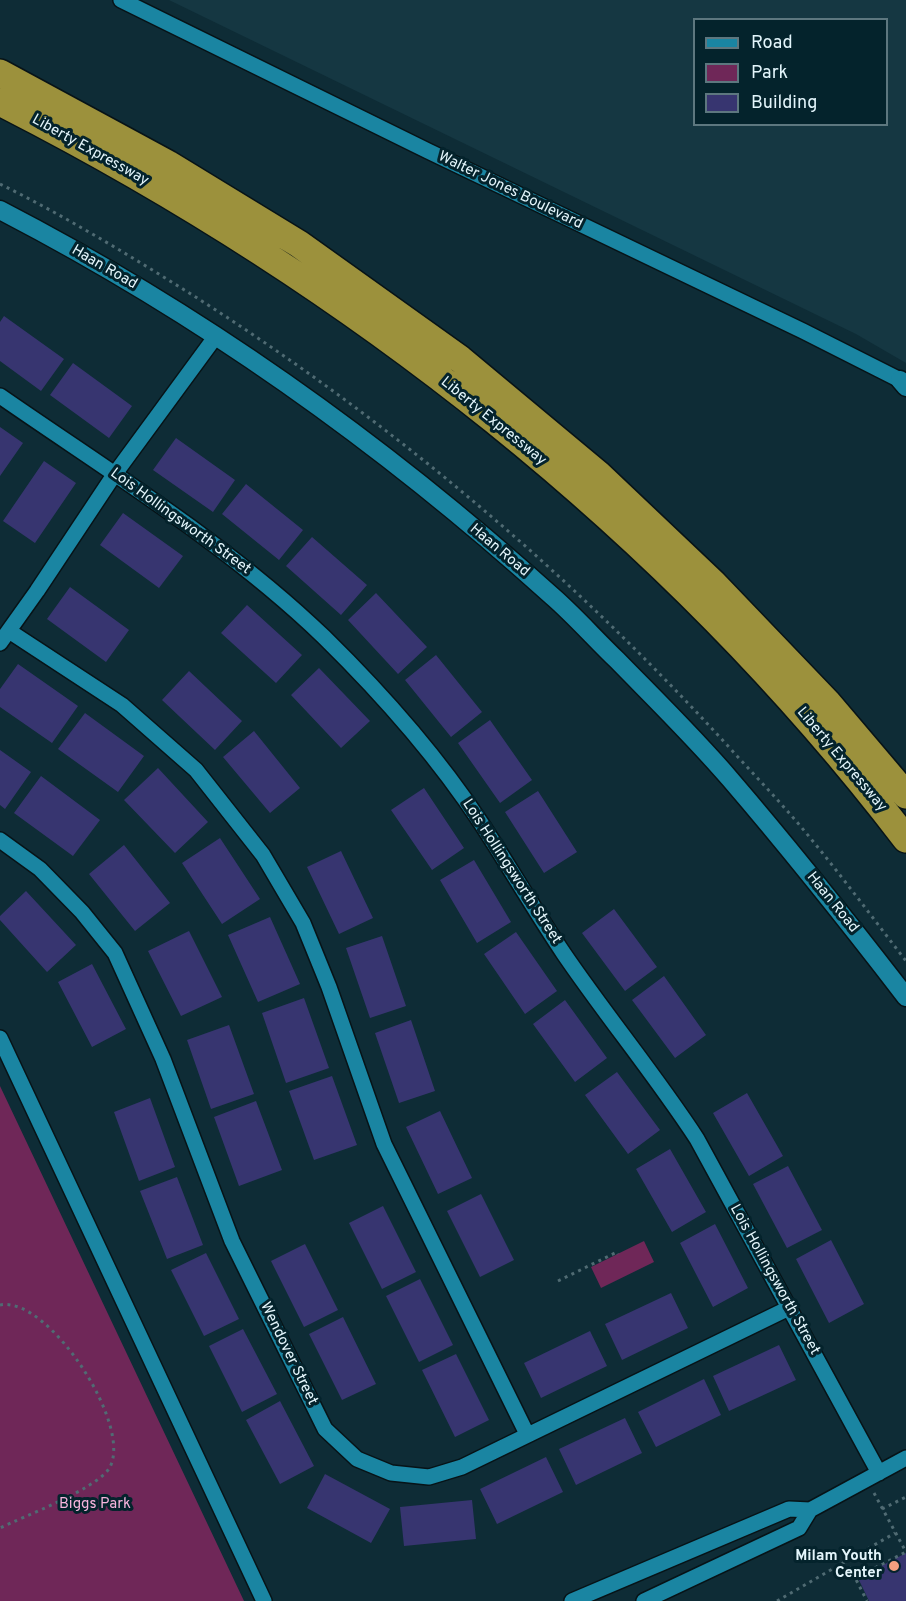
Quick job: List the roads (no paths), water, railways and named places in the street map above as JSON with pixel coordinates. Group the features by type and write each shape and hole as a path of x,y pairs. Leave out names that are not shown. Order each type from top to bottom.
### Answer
{"highway":[{"name":"Liberty Expressway","path":"0,73 168,164 299,244 460,359 598,474 714,584 827,702 906,795"},
{"name":"Liberty Expressway","path":"0,102 156,187 265,255 369,324 473,404 554,471 637,545 741,645 817,730 906,839"}],"street":[{"name":"Walter Jones Boulevard","path":"121,0 428,151 803,331 904,384"},
{"name":"Haan Road","path":"0,210 146,292 216,336 351,431 458,516 553,597 656,700 729,778 855,930 906,997"},
{"path":"216,336 114,475 4,637 122,705 196,770 263,855 303,923 329,987 384,1143 527,1434"},
{"name":"Lois Hollingsworth Street","path":"0,396 199,534 276,593 323,636 383,697 420,741 480,821 566,957 692,1131 789,1308 873,1476"},
{"name":"Wendover Street","path":"0,840 40,869 82,912 115,953 163,1059 232,1241 325,1429 357,1459 391,1473 429,1477 462,1467 789,1308"},
{"path":"0,1038 264,1601"},
{"path":"644,1601 799,1528 810,1510 906,1458"},
{"path":"572,1601 789,1509 810,1510"}],"place":[{"name":"Milam Youth Center","path":"894,1566"}],"park label":[{"name":"Biggs Park","path":"95,1505"}]}
